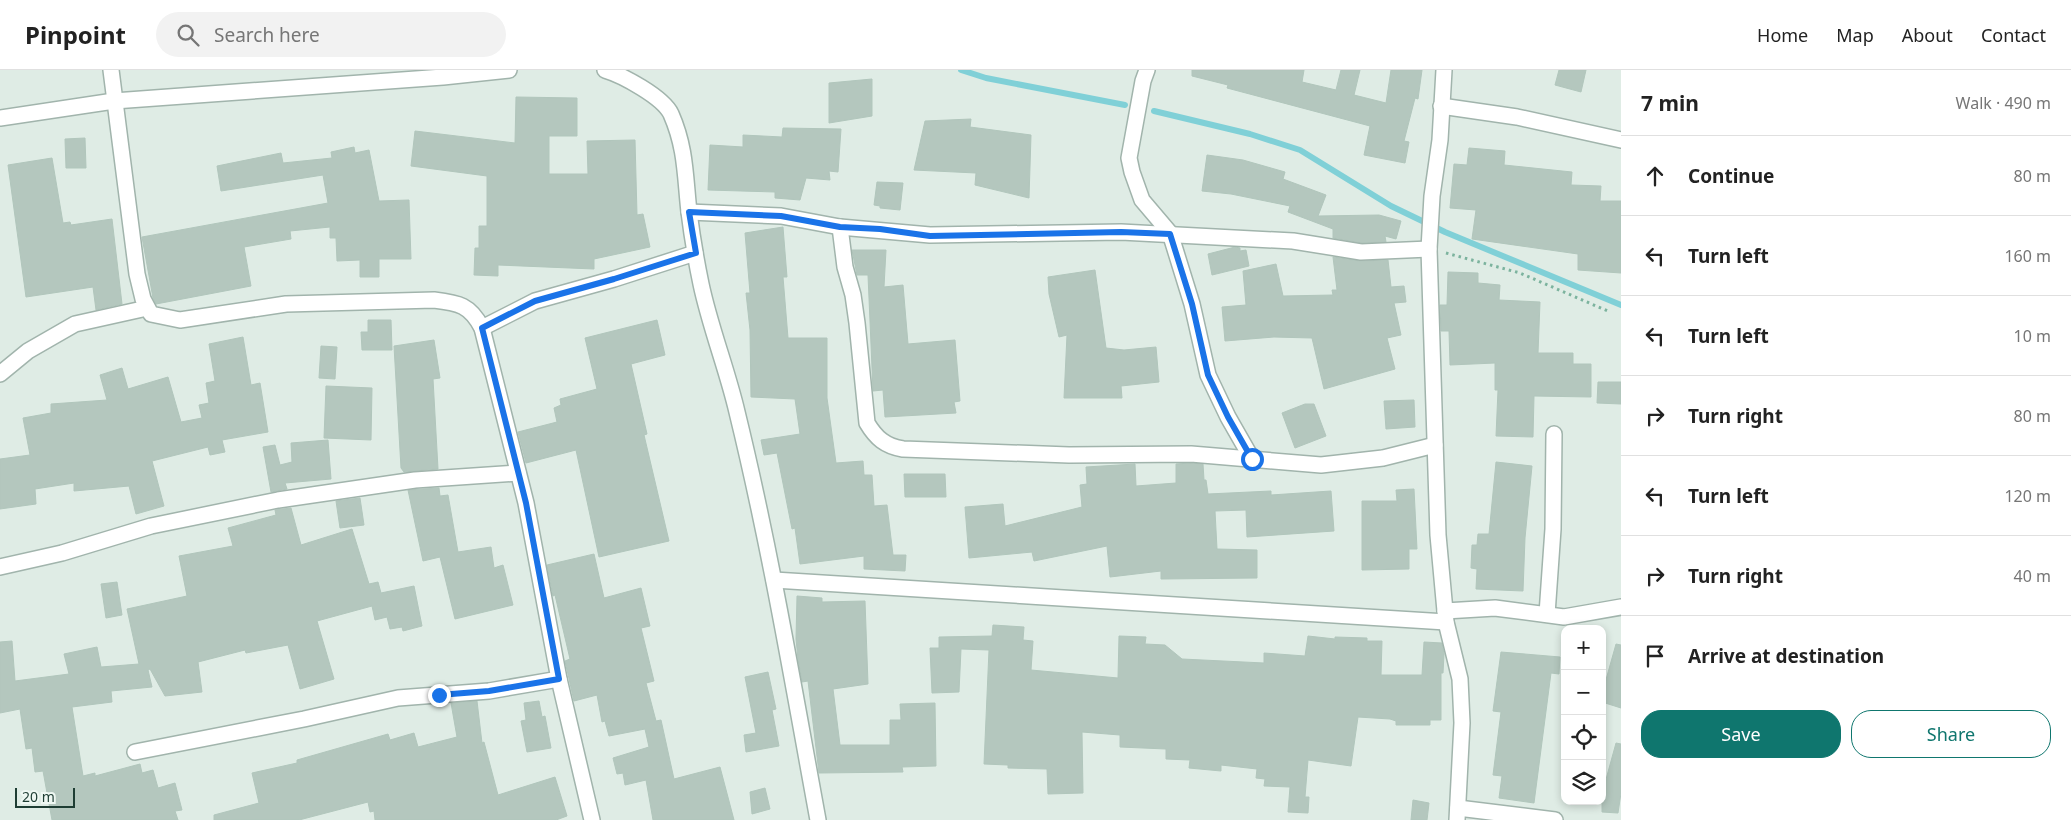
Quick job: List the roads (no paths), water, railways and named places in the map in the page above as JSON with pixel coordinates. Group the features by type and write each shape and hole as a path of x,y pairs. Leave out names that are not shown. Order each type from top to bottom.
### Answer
{"street":[{"path":"111,70 138,274 143,299 151,314 180,320 286,304 434,300 458,303 475,314 482,328 518,473 537,560 559,679 592,820"},
{"path":"0,118 114,101 443,77 508,70"},
{"path":"605,70 617,73 642,87 670,111 680,138 687,171 689,212 701,285 737,411 774,580 818,820"},
{"path":"1148,70 1143,81 1129,158 1142,200 1170,234 1192,304 1208,375 1228,417 1252,459"},
{"path":"1444,70 1430,242 1438,535 1445,616 1460,679 1462,722 1458,814 1555,820"},
{"path":"1441,106 1526,119 1621,140"},
{"path":"689,212 781,216 840,227 880,229 930,236 1121,232 1293,242 1361,252 1430,242"},
{"path":"840,227 845,267 853,295 857,323 867,424 874,435 890,447 902,450 1070,455 1191,454 1321,465 1383,458 1435,445"},
{"path":"482,328 535,301 696,253"},
{"path":"0,374 28,351 74,324 147,308"},
{"path":"1547,614 1553,530 1554,434"},
{"path":"0,567 62,553 151,526 278,500 415,480 518,473"},
{"path":"774,580 1445,616 1495,608 1564,617 1621,607"},
{"path":"135,752 304,719 398,698 489,691 559,679"}],"waterway":[{"path":"961,70 986,78 1125,105"},
{"path":"1154,111 1250,134 1300,150 1391,206 1445,232 1621,305"}]}
